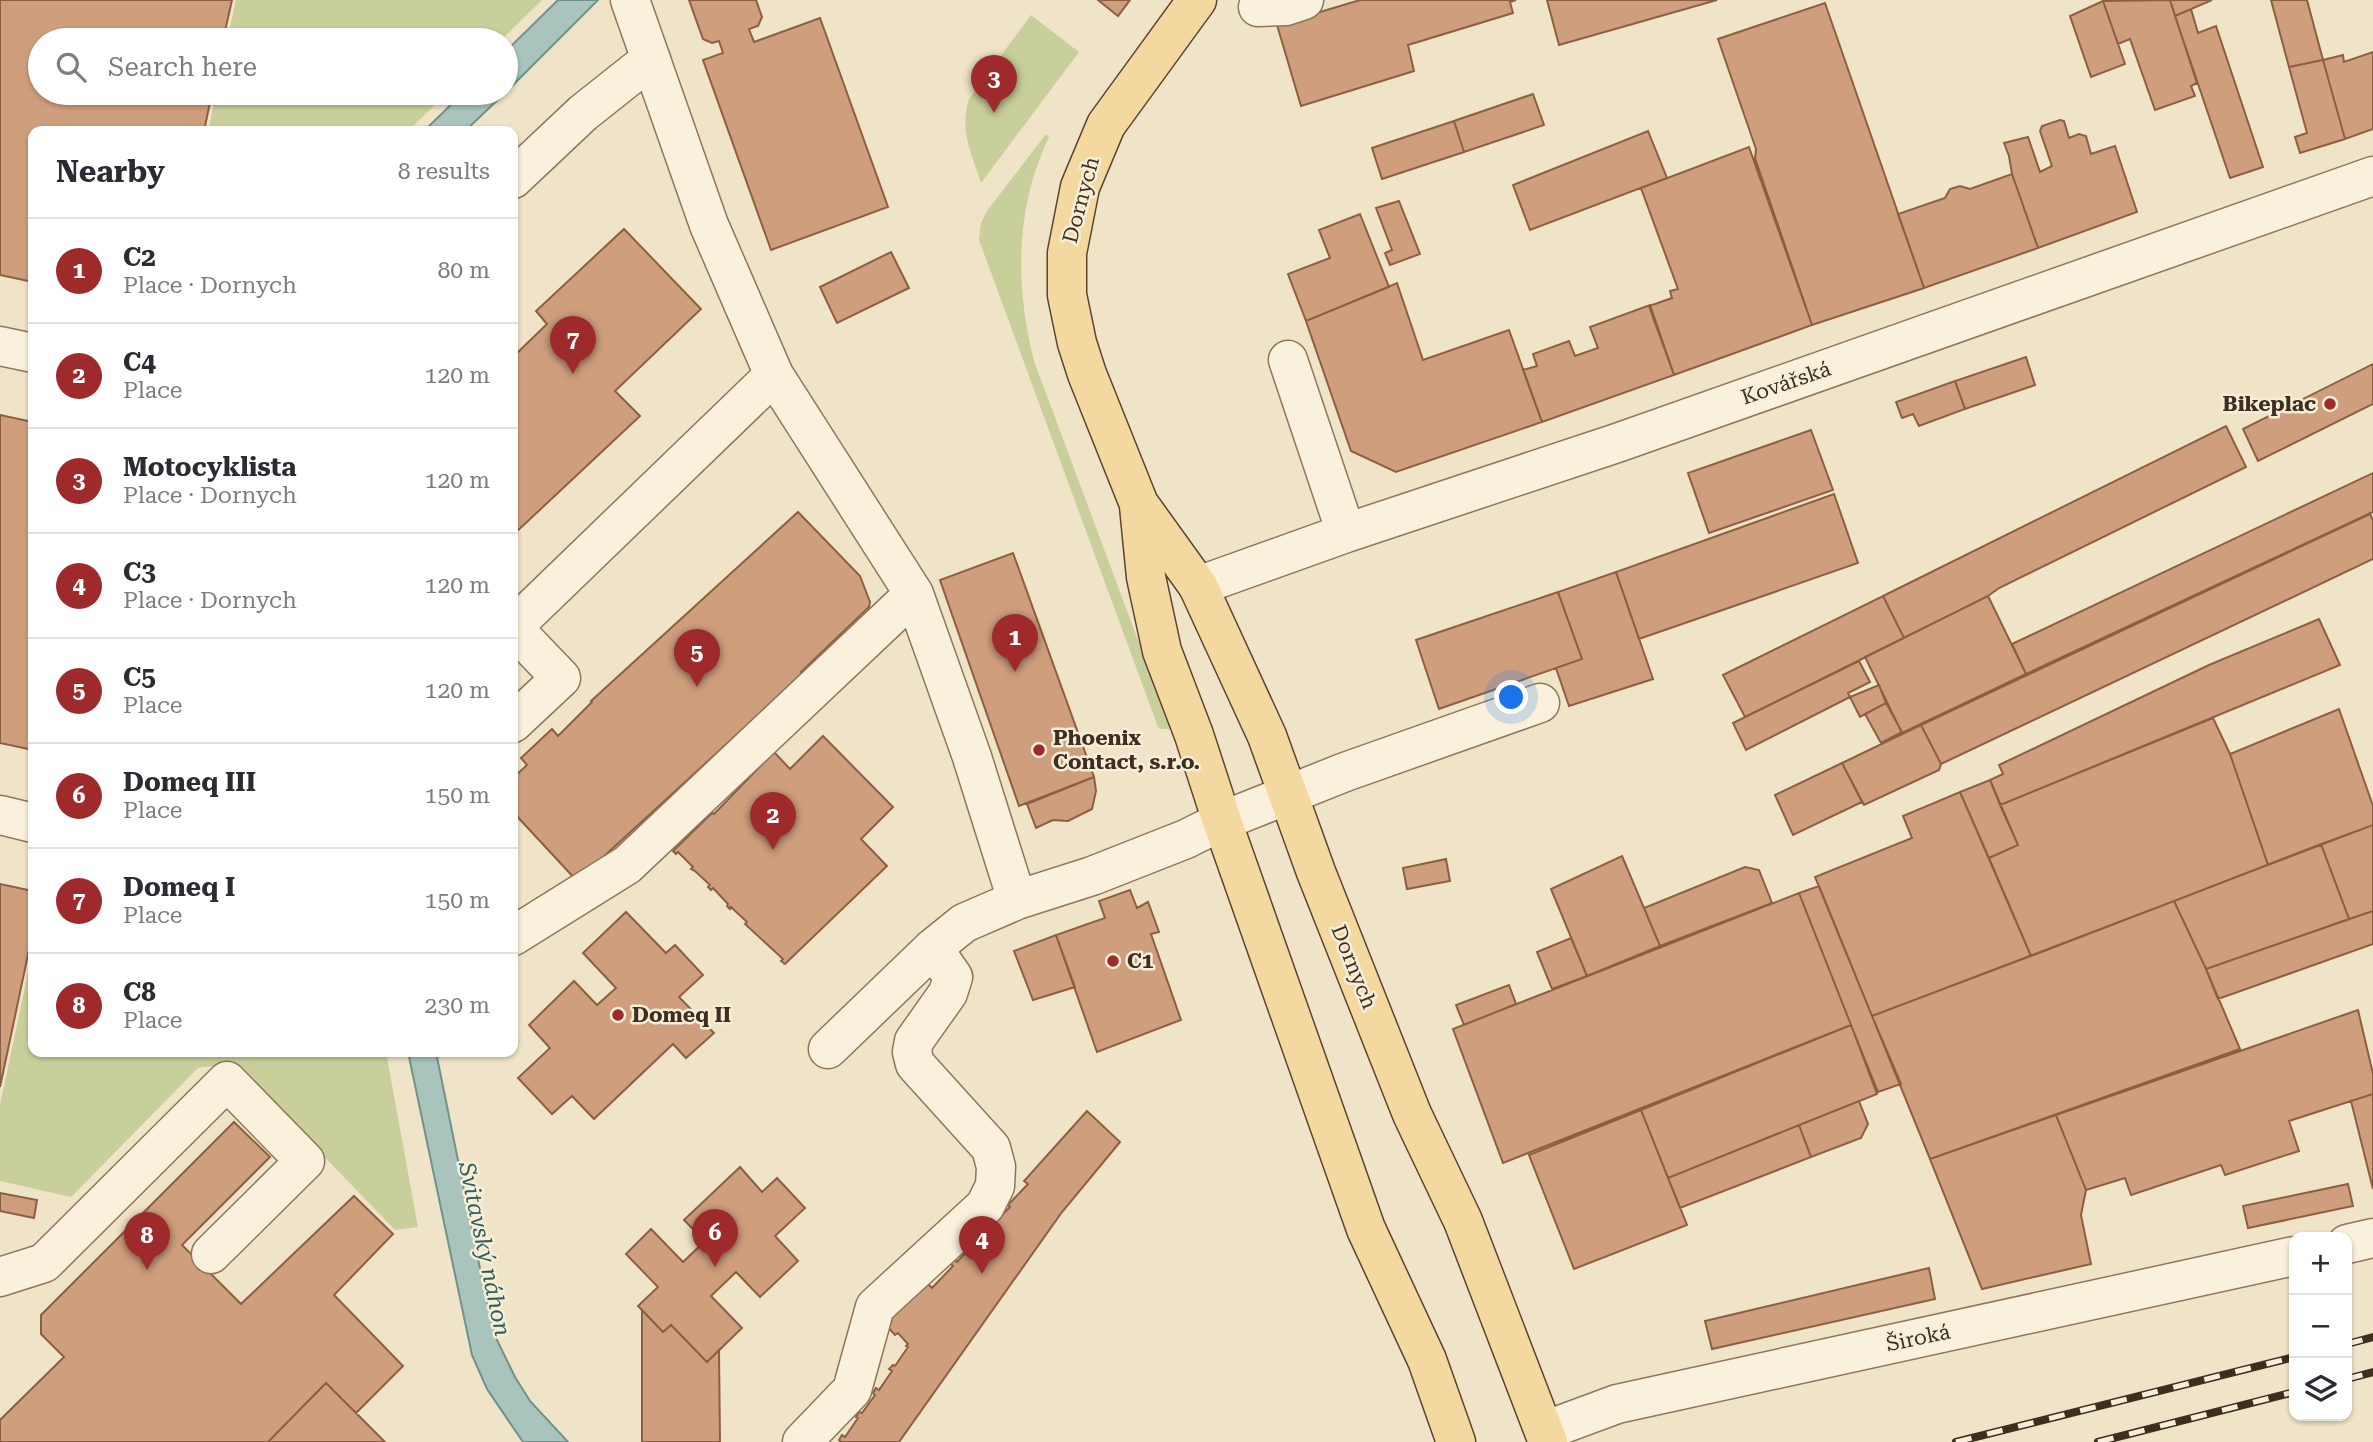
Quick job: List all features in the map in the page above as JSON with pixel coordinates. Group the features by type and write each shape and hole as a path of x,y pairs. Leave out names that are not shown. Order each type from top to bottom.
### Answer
{"main road":[{"name":"Dornych","path":"1198,0 1117,109 1098,142 1080,187 1067,253 1067,295 1077,343 1139,504 1199,586 1267,736 1316,872 1406,1101 1463,1221 1546,1437"},
{"name":"Dornych","path":"1139,504 1146,577 1163,651 1366,1229 1427,1360 1456,1442"}],"street":[{"path":"1258,7 1286,6 1304,0"},
{"path":"632,7 709,225 774,375 915,594 972,757 1017,900"},
{"path":"518,173 583,113 651,59"},
{"name":"Kovářská","path":"1199,586 1346,533 1617,443 2373,176"},
{"path":"0,346 28,352"},
{"path":"1288,360 1346,533"},
{"path":"518,622 774,375"},
{"path":"518,933 627,865 915,594"},
{"path":"518,632 561,678 518,718"},
{"path":"828,1049 933,948 964,923 1017,900 1124,864 1345,772 1540,703"},
{"path":"0,816 28,822"},
{"path":"802,1442 852,1390 875,1307 985,1206 995,1186 996,1167 991,1147 915,1064 912,1052 914,1041 948,993 953,977 933,948"},
{"path":"0,1277 44,1263 227,1081 305,1161 211,1254"},
{"path":"2352,1243 2373,1238"},
{"name":"Široká","path":"1546,1437 1617,1404 2289,1257"}],"green space":[{"path":"236,0 542,0 513,28 230,28"},
{"path":"1031,15 1079,52 981,183 966,131 969,99"},
{"path":"213,105 435,105 413,126 209,126"},
{"path":"1046,134 1049,137 1038,164 1024,219 1022,247 1024,304 1034,361 1171,729 1158,727 979,240 981,223 987,211"},
{"path":"28,973 28,1057 387,1057 418,1227 395,1230 251,1081 232,1070 220,1067 198,1068 71,1197 0,1181 0,1105"}],"water":[{"path":"558,0 598,0 518,80 518,39"},
{"path":"451,105 492,105 470,126 429,126"},
{"path":"409,1057 437,1057 497,1340 530,1401 568,1442 523,1442 487,1389 472,1355"}],"building":[{"path":"0,0 232,0 226,28 28,28 28,105 209,105 205,126 28,126 28,281 0,275"},
{"path":"689,0 756,0 762,17 758,26 749,29 754,42 820,18 888,207 771,250 703,60 723,53 719,41 712,43 703,39"},
{"path":"1098,0 1130,0 1118,16"},
{"path":"1360,0 1516,0 1510,2 1513,13 1408,45 1414,71 1301,106 1277,25"},
{"path":"1547,0 1717,0 1559,45"},
{"path":"2170,0 2197,83 2191,86 2195,96 2155,110 2130,39 2118,44 2103,1"},
{"path":"2170,0 2212,0 2175,16"},
{"path":"2271,0 2307,0 2323,60 2289,67"},
{"path":"2103,1 2125,64 2091,77 2070,16"},
{"path":"1825,3 1924,288 1812,325 1718,39"},
{"path":"2191,9 2198,33 2216,26 2263,167 2230,178 2175,16"},
{"path":"2373,52 2373,129 2345,139 2323,60 2343,55 2344,62"},
{"path":"2323,60 2345,139 2300,153 2295,137 2307,133 2289,67"},
{"path":"1533,94 1544,125 1464,152 1454,121"},
{"path":"1454,121 1464,152 1382,179 1372,148"},
{"path":"2064,121 2069,138 2079,134 2086,136 2091,154 2115,146 2137,212 2038,248 2004,143 2028,137 2040,172 2052,166 2040,131 2042,126"},
{"path":"1648,131 1667,178 1530,230 1513,185"},
{"path":"1749,147 1812,325 1674,375 1649,306 1672,298 1670,291 1678,289 1641,188"},
{"path":"2012,174 2038,248 1924,288 1898,214 1945,198 1950,189 1960,186 1970,189"},
{"path":"1399,201 1420,254 1390,265 1385,253 1392,250 1376,208"},
{"path":"1360,214 1389,287 1306,321 1288,274 1330,258 1319,230"},
{"path":"624,229 701,309 615,391 640,416 518,530 518,352 547,324 536,311"},
{"path":"891,252 909,288 837,323 820,287"},
{"path":"1397,283 1423,360 1509,330 1542,422 1396,472 1351,451 1306,321"},
{"path":"1650,305 1674,375 1542,422 1523,370 1537,366 1533,354 1569,341 1575,356 1598,348 1590,327"},
{"path":"2026,357 2035,385 1965,409 1955,381"},
{"path":"2373,364 2373,404 2258,461 2243,429"},
{"path":"1955,381 1965,409 1919,426 1913,414 1902,418 1896,402"},
{"path":"0,415 28,421 28,749 0,743"},
{"path":"2226,426 2246,467 1999,588 1904,638 1883,596"},
{"path":"1811,430 1833,490 1709,533 1688,473"},
{"path":"2373,473 2373,512 2026,674 2012,644"},
{"path":"1834,494 1858,563 1639,639 1616,572"},
{"path":"798,512 860,576 870,602 869,607 801,672 803,674 577,881 518,817 518,773 527,765 521,758 552,729 558,736 591,701"},
{"path":"2370,514 2373,520 2373,559 1941,764 1921,725"},
{"path":"1013,553 1094,777 1019,806 940,580"},
{"path":"1616,572 1653,679 1569,706 1556,668 1582,659 1558,592"},
{"path":"1558,592 1582,659 1439,709 1416,640"},
{"path":"1883,596 1904,638 1745,717 1723,675"},
{"path":"1988,596 2026,674 1902,733 1865,657"},
{"path":"2319,619 2340,665 2000,805 1990,780 2003,774 1999,765 2209,665"},
{"path":"1859,661 1870,682 1848,693 1850,697 1746,750 1733,723"},
{"path":"1879,685 1886,703 1860,717 1850,697"},
{"path":"1886,703 1902,732 1881,743 1865,714"},
{"path":"2339,709 2373,806 2373,825 2268,865 2230,754"},
{"path":"2213,718 2230,754 2268,865 2031,956 1989,858 2018,845 2000,805"},
{"path":"1921,725 1941,764 1939,770 1864,805 1842,763"},
{"path":"823,736 893,807 861,839 887,866 785,964 781,961 783,959 745,924 747,922 727,906 713,888 711,890 708,887 710,885 691,869 693,867 678,852 676,854 673,851 714,814 774,752 790,769"},
{"path":"1842,763 1862,802 1793,835 1775,795"},
{"path":"1094,777 1096,791 1092,809 1068,821 1053,820 1036,828 1027,804"},
{"path":"1990,780 2018,845 1989,858 1960,792"},
{"path":"1960,792 2031,956 1872,1016 1815,877 1912,838 1903,816"},
{"path":"2373,825 2373,911 2349,919 2321,844"},
{"path":"2321,844 2349,919 2206,969 2174,901"},
{"path":"1622,856 1660,946 1587,976 1551,889"},
{"path":"1446,859 1450,881 1407,889 1403,868"},
{"path":"1745,867 1759,870 1772,903 1660,946 1644,908"},
{"path":"0,884 28,890 28,955 0,1087"},
{"path":"1819,886 1901,1084 1878,1092 1799,893"},
{"name":"C1","path":"1130,890 1137,908 1148,902 1159,932 1151,934 1181,1020 1097,1052 1056,935 1105,918 1099,901"},
{"path":"1799,893 1851,1025 1503,1163 1453,1029"},
{"path":"2174,901 2240,1049 1930,1159 1872,1016"},
{"path":"2373,911 2373,944 2218,999 2206,969"},
{"name":"Domeq II","path":"626,912 666,953 675,945 703,975 679,997 714,1033 686,1058 673,1044 594,1119 572,1096 552,1114 518,1078 550,1048 529,1025 574,981 597,1005 616,988 583,953"},
{"path":"1056,935 1075,987 1033,1000 1014,951"},
{"path":"1571,938 1587,976 1552,989 1537,952"},
{"path":"1509,985 1516,1004 1464,1025 1456,1005"},
{"path":"2358,1010 2373,1074 2373,1094 2289,1121 2299,1151 2225,1175 2221,1165 2131,1195 2125,1178 2086,1190 2056,1115"},
{"path":"1851,1025 1877,1094 1668,1178 1641,1110"},
{"path":"2373,1094 2373,1189 2351,1101"},
{"path":"1859,1101 1868,1124 1861,1138 1811,1157 1799,1125"},
{"path":"1641,1110 1687,1225 1574,1269 1529,1155"},
{"path":"1087,1111 1120,1142 1062,1212 899,1442 841,1442 839,1440 842,1435 845,1437 859,1412 862,1413 875,1395 873,1393 876,1388 879,1390 892,1371 889,1369 895,1366 908,1347 898,1333 895,1335 885,1324 926,1282 932,1288 953,1266 947,1260 951,1256 957,1262 968,1250 963,1245 995,1222 1010,1207 1008,1205 1028,1184 1024,1181"},
{"path":"2056,1115 2086,1190 2081,1215 2091,1264 1982,1289 1930,1159"},
{"path":"234,1122 270,1157 182,1245 241,1304 354,1196 393,1234 334,1295 403,1366 356,1413 326,1383 268,1442 0,1442 0,1420 64,1357 41,1334 41,1315"},
{"path":"1799,1125 1811,1157 1680,1208 1668,1178"},
{"path":"740,1167 762,1192 777,1178 805,1208 775,1236 798,1261 760,1297 736,1272 711,1296 742,1328 707,1362 671,1325 663,1332 638,1306 658,1287 626,1254 651,1229 683,1262 705,1241 684,1220"},
{"path":"2348,1184 2353,1206 2248,1228 2243,1206"},
{"path":"0,1193 37,1200 34,1218 0,1211"},
{"path":"1929,1268 1935,1299 1712,1349 1705,1321"},
{"path":"642,1310 663,1332 671,1325 707,1362 719,1350 720,1442 642,1442"},
{"path":"326,1383 385,1442 268,1442"}],"railway":[{"path":"2352,1343 2373,1337"},
{"path":"1956,1442 2290,1358"},
{"path":"2352,1378 2373,1372"},
{"path":"2098,1442 2289,1393"}],"place":[{"name":"Motocyklista","path":"994,113"},
{"name":"Domeq I","path":"573,374"},
{"name":"Bikeplac","path":"2330,404"},
{"name":"C2","path":"1015,672"},
{"name":"C5","path":"697,687"},
{"name":"Phoenix Contact, s.r.o.","path":"1039,750"},
{"name":"C4","path":"773,850"},
{"name":"C1","path":"1113,961"},
{"name":"Domeq II","path":"618,1015"},
{"name":"Domeq III","path":"715,1267"},
{"name":"C8","path":"147,1270"},
{"name":"C3","path":"982,1274"}],"water label":[{"name":"Svitavský náhon","path":"485,1249"}]}
